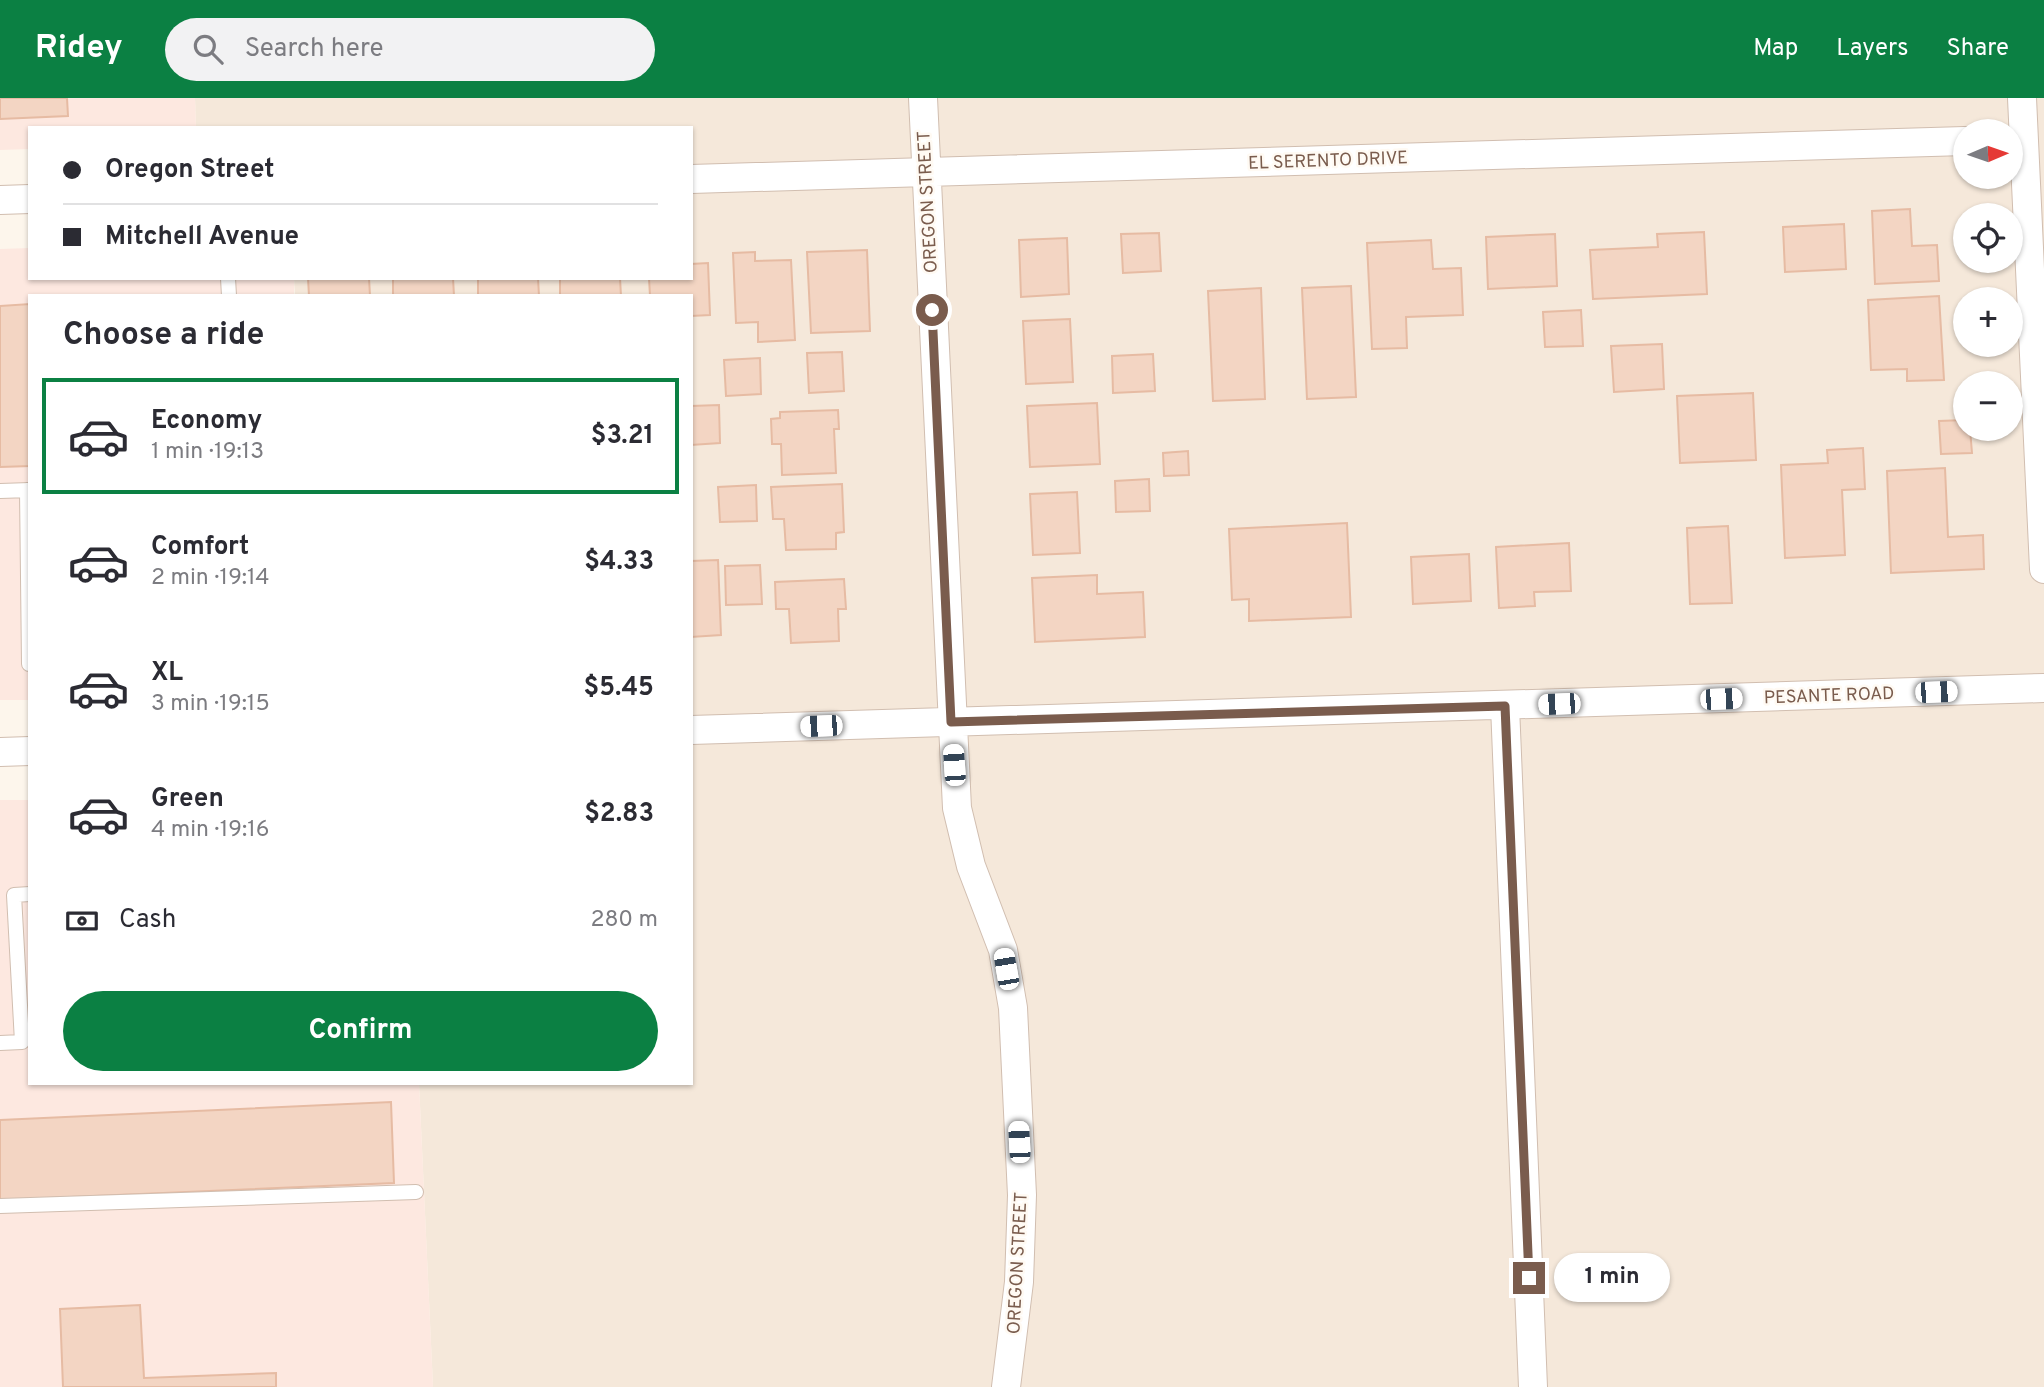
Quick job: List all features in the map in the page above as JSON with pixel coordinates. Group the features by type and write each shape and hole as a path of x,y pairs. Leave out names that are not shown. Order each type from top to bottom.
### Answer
{"street":[{"name":"OREGON STREET","path":"923,98 957,808 971,866 1003,950 1013,1008 1022,1195 1019,1282 1006,1387"},
{"path":"2019,119 2022,98"},
{"name":"EL SERENTO DRIVE","path":"693,179 1953,141"},
{"path":"2020,189 2044,569"},
{"path":"0,200 28,199"},
{"name":"PESANTE ROAD","path":"693,730 2044,688"},
{"path":"1505,706 1533,1387"},
{"path":"0,752 28,751"}],"lane":[{"path":"0,491 28,490"},
{"path":"0,1043 22,1042 14,895 28,894"},
{"path":"0,1206 416,1192"}],"shaded area":[{"path":"0,98 195,98 196,126 28,126 28,149 0,150"},
{"path":"195,98 2044,98 2044,1387 433,1387 419,1085 693,1085 693,294 295,294 294,280 693,280 693,126 196,126"},
{"path":"28,248 28,280 294,280 294,294 28,294 28,700 0,700 0,249"},
{"path":"0,800 28,800 28,1085 419,1085 433,1387 0,1387"}],"building":[{"path":"0,98 67,98 68,116 0,119"},
{"path":"1910,209 1912,246 1937,245 1939,281 1875,284 1872,211"},
{"path":"1844,224 1846,269 1785,272 1783,227"},
{"path":"1704,232 1707,294 1593,299 1590,250 1658,247 1657,234"},
{"path":"1159,233 1161,271 1123,273 1121,234"},
{"path":"1555,234 1557,286 1488,289 1486,237"},
{"path":"1067,238 1069,294 1021,297 1019,240"},
{"path":"1431,240 1433,269 1461,268 1463,315 1406,317 1407,348 1372,349 1367,243"},
{"path":"867,250 870,331 811,333 807,252"},
{"path":"755,252 755,261 791,260 795,340 758,342 758,322 736,323 733,253"},
{"path":"708,263 710,315 693,316 693,294 650,294 649,280 693,280 693,264"},
{"path":"308,280 369,280 370,294 309,294"},
{"path":"393,280 453,280 454,294 393,294"},
{"path":"478,280 538,280 539,294 478,294"},
{"path":"560,280 620,280 621,294 560,294"},
{"path":"1351,286 1356,397 1307,399 1302,288"},
{"path":"1261,288 1265,399 1213,401 1208,291"},
{"path":"1939,296 1944,380 1907,381 1907,369 1871,370 1868,300"},
{"path":"28,304 28,466 0,467 0,306"},
{"path":"1581,310 1583,346 1545,347 1543,312"},
{"path":"1070,319 1073,382 1026,384 1023,321"},
{"path":"1662,344 1664,389 1614,392 1611,346"},
{"path":"842,352 844,391 809,393 807,353"},
{"path":"1153,354 1155,391 1113,393 1112,356"},
{"path":"760,358 761,394 726,396 724,360"},
{"path":"1753,393 1756,460 1680,463 1677,396"},
{"path":"1097,403 1100,464 1030,467 1027,406"},
{"path":"719,405 720,443 693,445 693,406"},
{"path":"838,410 839,429 834,429 836,473 782,475 781,444 772,444 771,419 780,418 780,412"},
{"path":"1953,420 1953,441 1971,441 1972,453 1941,454 1939,421"},
{"path":"1863,448 1865,489 1842,490 1845,555 1785,558 1781,465 1828,463 1827,450"},
{"path":"1188,451 1189,475 1164,476 1163,453"},
{"path":"1945,468 1948,537 1983,535 1984,569 1891,573 1887,471"},
{"path":"1149,479 1150,511 1116,512 1115,481"},
{"path":"842,484 844,532 836,533 836,549 786,550 784,519 773,519 771,487"},
{"path":"756,485 757,521 720,522 718,487"},
{"path":"1077,492 1080,553 1033,555 1030,494"},
{"path":"1347,523 1351,617 1249,621 1249,599 1232,600 1229,529"},
{"path":"1728,526 1732,603 1690,604 1687,528"},
{"path":"1569,543 1571,591 1534,592 1535,606 1499,608 1496,547"},
{"path":"1469,554 1471,601 1413,604 1411,557"},
{"path":"718,560 721,635 693,637 693,561"},
{"path":"760,565 762,604 726,605 725,566"},
{"path":"1097,575 1097,594 1143,592 1145,637 1035,642 1032,578"},
{"path":"844,579 846,609 838,609 839,641 791,643 789,609 776,609 775,582"},
{"path":"391,1102 394,1183 0,1200 0,1120"},
{"path":"140,1305 144,1378 276,1373 276,1387 63,1387 60,1309"}],"route":[{"path":"932,310 951,722 1505,706 1529,1278"}]}
